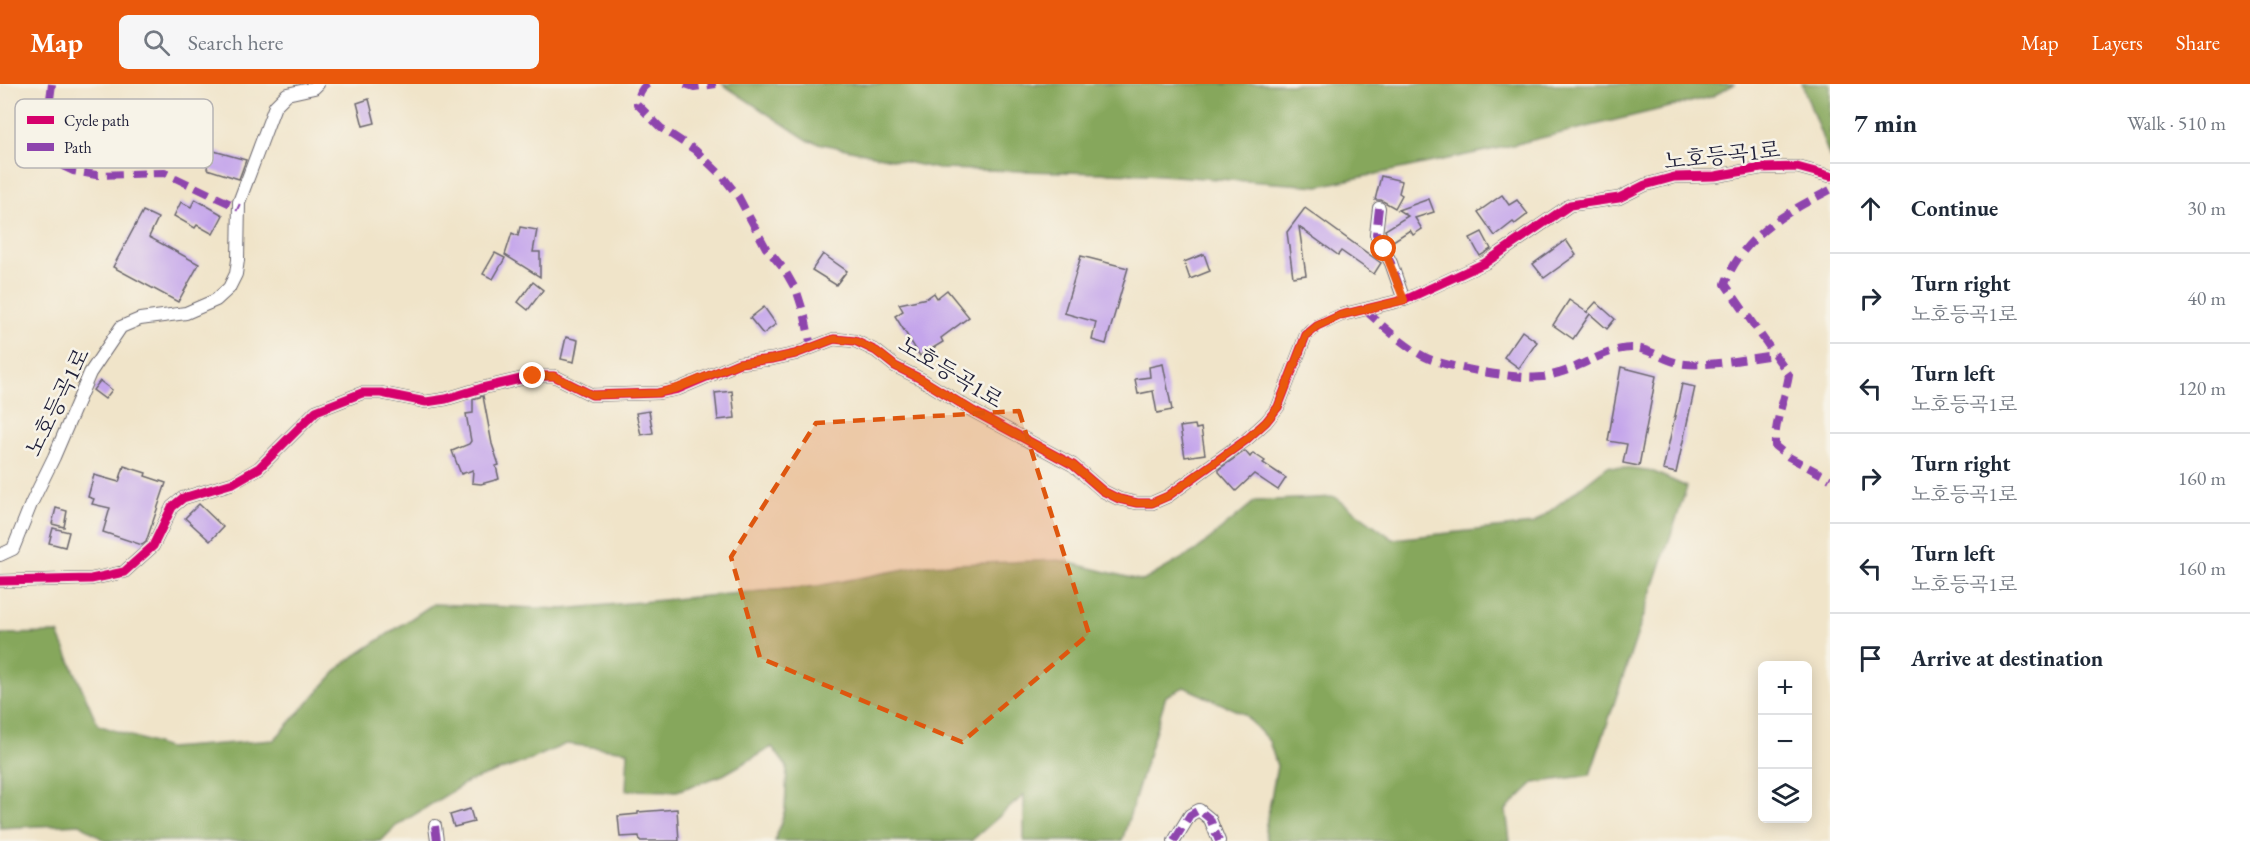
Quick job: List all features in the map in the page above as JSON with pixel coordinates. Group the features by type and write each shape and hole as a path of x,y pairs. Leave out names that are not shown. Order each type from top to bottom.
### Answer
{"street":[{"name":"노호등곡1로","path":"0,555 14,549 31,504 90,373 121,327 140,319 186,313 216,300 229,288 236,274 238,260 239,202 275,106 287,94 314,88 318,84"},
{"name":"노호등곡1로","path":"0,581 91,579 124,572 153,546 172,507 183,498 233,483 259,468 316,411 362,393 381,393 426,402 446,399 533,376 554,376 592,395 658,393 678,388 739,363 795,354 834,339 855,341 876,351 895,366 1073,465 1103,491 1119,499 1137,503 1152,503 1168,496 1246,440 1266,422 1278,407 1306,335 1317,326 1341,315 1404,300 1485,263 1570,205 1619,198 1645,185 1674,177 1715,176 1761,168 1797,167 1830,176"},
{"path":"1379,208 1376,234 1391,263 1404,300"},
{"path":"1174,841 1190,815 1199,810 1210,819 1219,841"},
{"path":"435,826 437,841"}],"highlighted area":[{"path":"1019,411 1089,634 962,742 760,658 731,557 816,423"}],"green space":[{"path":"722,84 1735,84 1711,97 1500,148 1319,186 1146,174 938,169 809,141"},
{"path":"1802,84 1830,84 1830,158"},
{"path":"1608,466 1654,472 1687,487 1590,775 1534,783 1506,810 1510,841 1268,841 1265,830 1277,766 1269,741 1244,714 1184,687 1166,696 1122,841 1024,841 1024,795 971,841 775,841 785,810 787,767 772,747 723,775 677,791 626,790 628,751 566,744 527,761 467,782 396,826 381,841 105,841 80,824 0,828 0,634 58,633 98,725 168,748 274,740 344,663 433,604 563,609 817,586 925,565 1059,560 1143,581 1195,551 1255,501 1335,497 1393,539 1533,524"}],"building":[{"path":"369,99 375,123 363,126 357,103"},
{"path":"214,151 246,160 239,179 207,169 213,168"},
{"path":"1381,176 1402,181 1399,193 1402,195 1395,208 1381,200 1375,200"},
{"path":"1502,195 1509,205 1517,200 1528,214 1495,236 1478,212"},
{"path":"195,199 223,215 213,234 197,225 195,228 174,216 181,202 191,207"},
{"path":"1429,199 1434,212 1415,218 1422,229 1413,235 1410,230 1390,243 1385,230 1408,216 1398,210"},
{"path":"1305,208 1381,263 1374,274 1341,251 1338,255 1299,227 1306,275 1293,277 1287,232"},
{"path":"143,211 158,218 149,237 199,264 178,302 113,267"},
{"path":"520,227 537,230 533,252 540,252 540,277 505,255 512,233 518,236"},
{"path":"1482,232 1491,249 1480,256 1470,238"},
{"path":"1566,240 1576,255 1544,278 1533,264"},
{"path":"495,253 505,258 493,279 483,274"},
{"path":"823,254 847,271 836,285 812,270"},
{"path":"1204,254 1210,271 1190,279 1184,262"},
{"path":"1081,256 1128,268 1106,344 1092,340 1096,322 1064,313"},
{"path":"533,282 543,290 528,310 518,302"},
{"path":"947,290 969,317 941,338 943,342 920,356 895,316 903,311 899,304 927,298 934,293 937,298"},
{"path":"1569,300 1588,313 1596,302 1615,319 1607,329 1590,314 1573,339 1553,325"},
{"path":"764,307 776,324 763,334 750,318"},
{"path":"1522,331 1537,342 1519,368 1504,357"},
{"path":"566,337 578,340 574,362 561,359"},
{"path":"1163,364 1172,410 1157,413 1153,391 1138,394 1135,379 1150,377 1149,367"},
{"path":"1621,367 1656,376 1639,466 1623,463 1627,444 1608,441"},
{"path":"100,381 112,390 105,399 93,390"},
{"path":"1682,384 1695,387 1676,473 1663,470"},
{"path":"732,391 735,418 718,420 715,393"},
{"path":"483,396 492,444 499,465 496,466 499,479 481,484 472,483 473,470 461,474 452,451 471,441 466,414 473,413 473,399"},
{"path":"649,411 653,433 641,435 636,413"},
{"path":"1195,425 1196,429 1201,428 1205,454 1185,457 1180,427"},
{"path":"1245,451 1250,457 1253,453 1265,461 1263,463 1286,478 1278,490 1254,474 1236,491 1219,472 1219,469"},
{"path":"124,466 166,483 146,542 142,545 103,532 110,508 92,504 94,499 88,497 94,475 119,482"},
{"path":"199,504 223,527 210,541 185,518"},
{"path":"56,508 67,511 64,527 52,524"},
{"path":"53,528 69,532 65,547 49,543"},
{"path":"470,809 474,822 454,827 450,815"},
{"path":"677,809 679,841 640,841 639,836 620,837 618,816"}],"marked path":[{"path":"50,99 52,84"},
{"path":"648,84 639,95 637,104 661,128 695,150 723,177 738,196 766,248 784,269 797,292 811,347"},
{"path":"685,84 694,87 716,84"},
{"path":"67,168 96,175 165,173 239,208"},
{"path":"1830,190 1768,227 1743,252 1725,284 1789,375 1778,420 1775,446 1789,457 1830,479"},
{"path":"1379,208 1376,234 1391,263 1404,300"},
{"path":"1365,310 1401,341 1425,357 1465,369 1517,377 1548,376 1605,354 1632,348 1689,364 1775,355"},
{"path":"1174,841 1190,815 1199,810 1210,819 1219,841"},
{"path":"435,826 437,841"}],"cycle path":[{"path":"0,581 91,579 124,572 153,546 172,507 183,498 233,483 259,468 316,411 362,393 381,393 426,402 446,399 533,376 554,376 592,395 658,393 678,389 739,363 795,354 834,339 855,341 876,351 895,366 1073,465 1103,491 1119,499 1137,503 1152,503 1168,496 1246,440 1266,422 1278,407 1306,335 1317,326 1341,315 1407,299 1485,263 1570,205 1619,198 1645,185 1674,177 1715,176 1761,168 1797,167 1830,176"}],"route":[{"path":"533,376 554,376 592,395 658,393 678,388 739,363 795,354 834,339 855,341 876,351 895,366 973,411 1050,451 1073,465 1103,491 1119,499 1137,503 1152,503 1168,496 1246,440 1266,422 1278,407 1306,335 1317,326 1341,315 1404,300 1384,249"}]}
